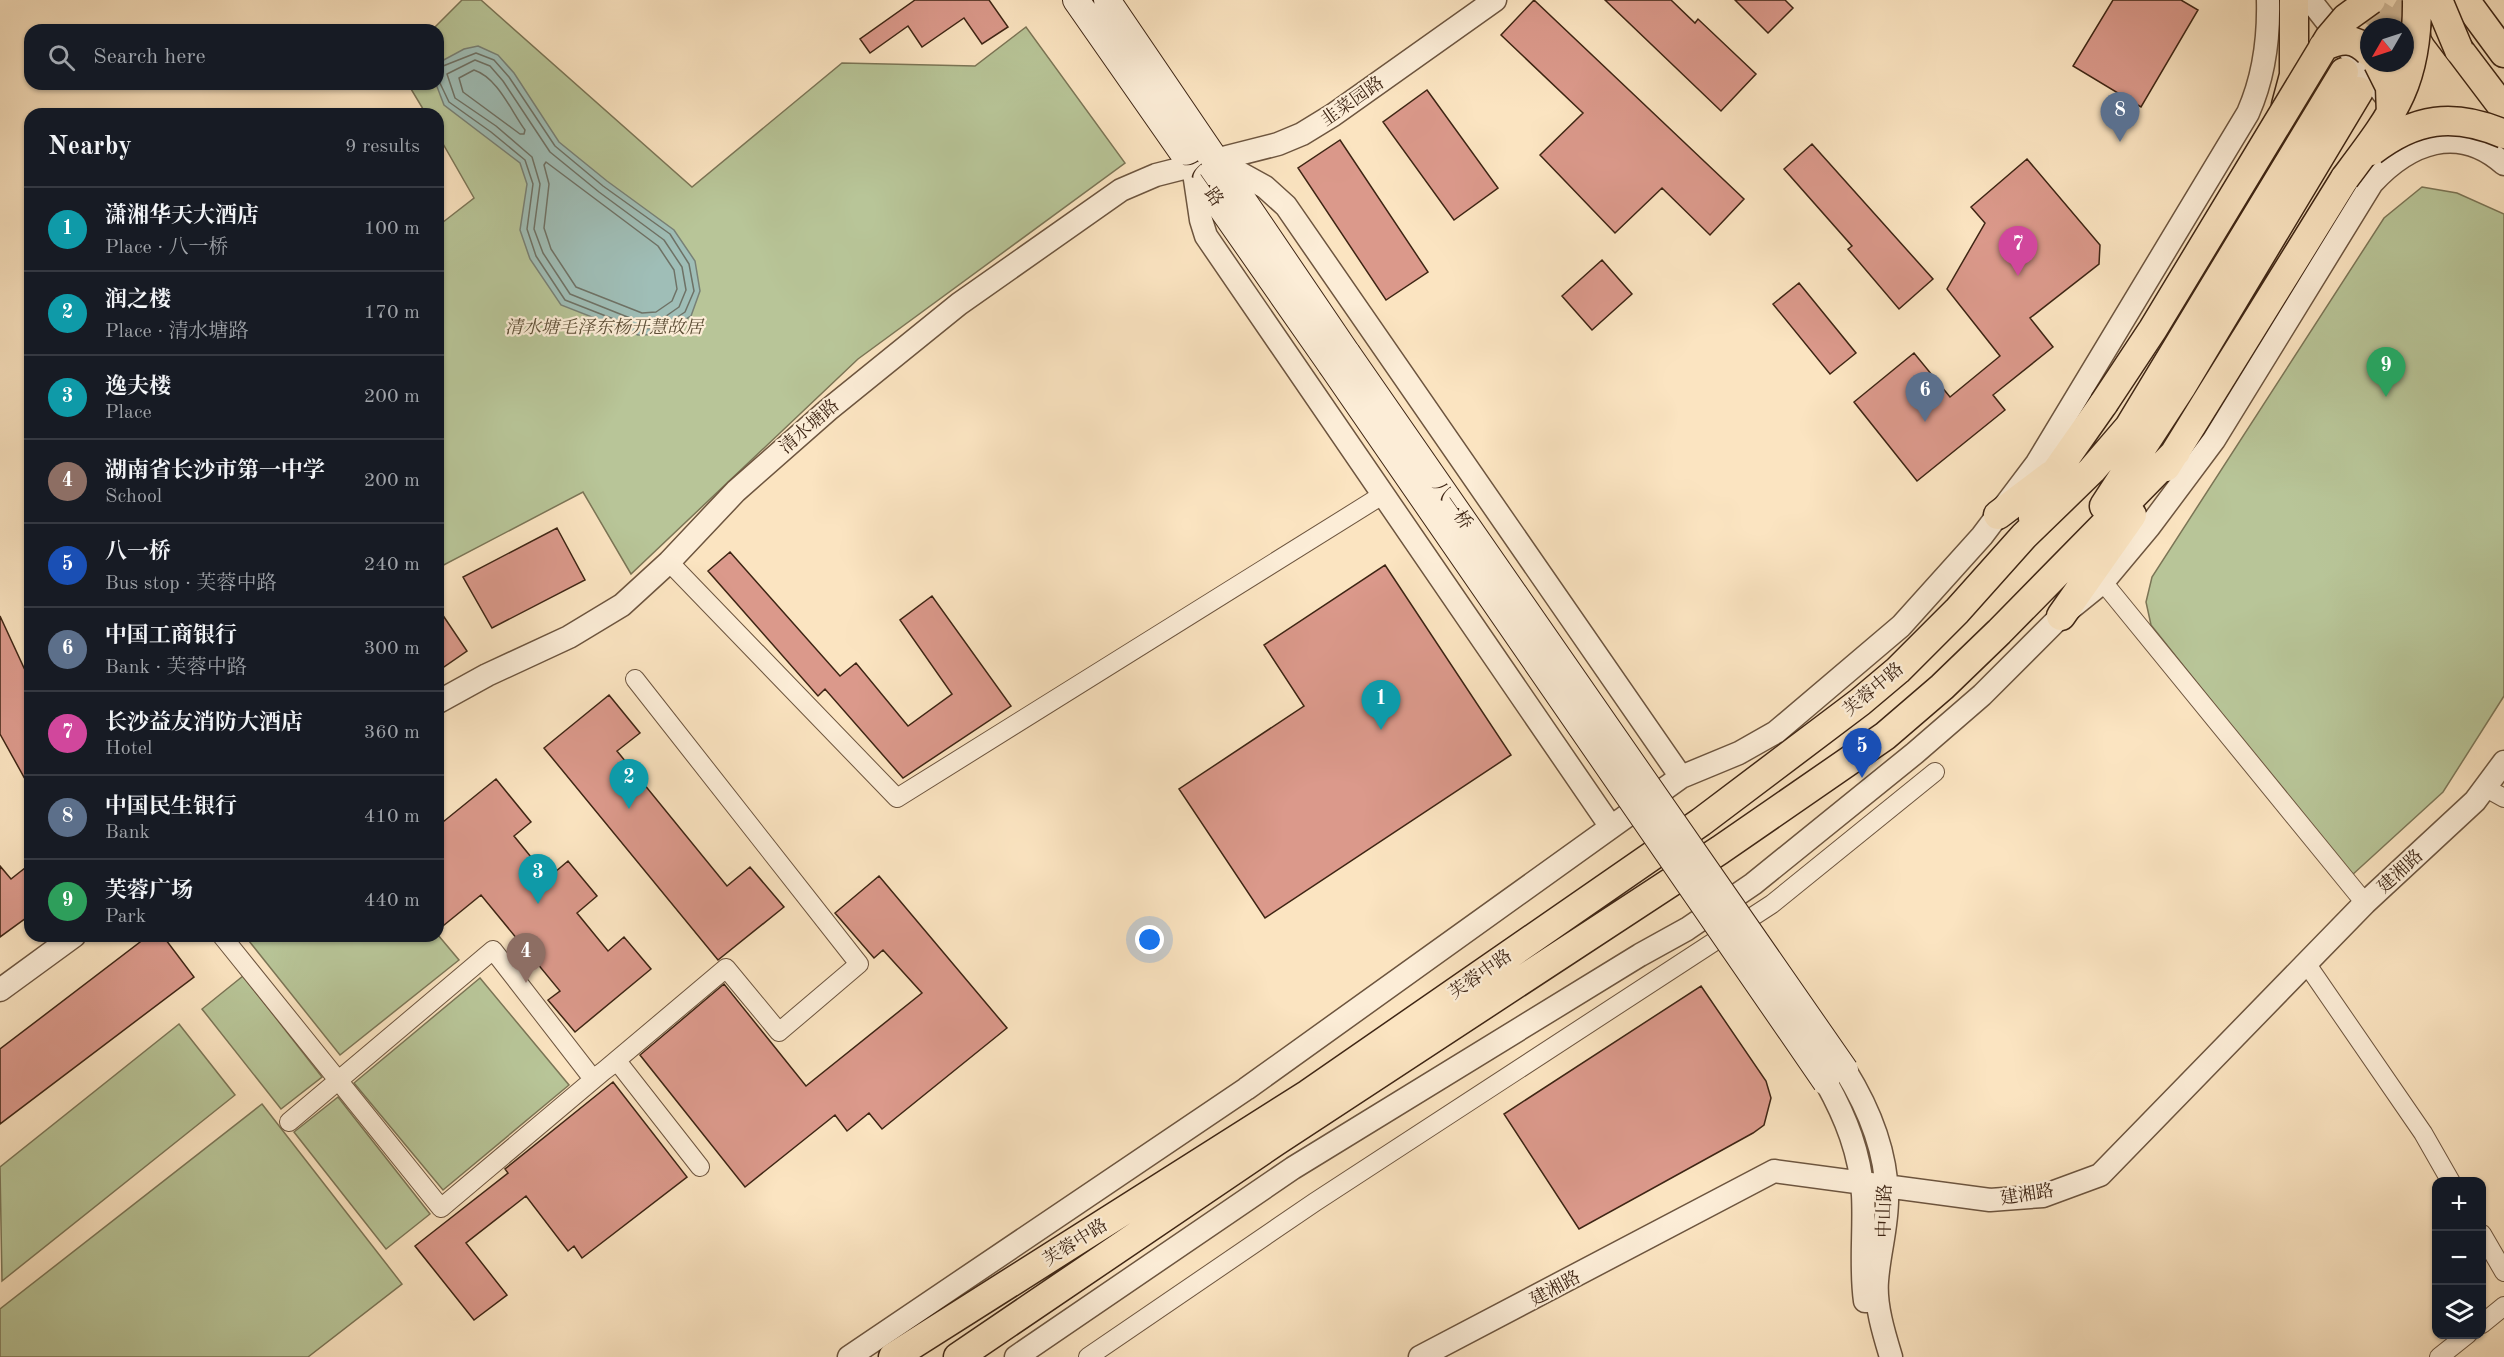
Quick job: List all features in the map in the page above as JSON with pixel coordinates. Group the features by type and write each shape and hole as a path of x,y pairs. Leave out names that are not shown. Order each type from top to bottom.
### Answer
{"main road":[{"name":"八一路","path":"1076,0 1204,163 1339,359"},
{"name":"八一路","path":"1107,0 1204,163"},
{"path":"2283,115 2294,75 2295,0"},
{"path":"2024,536 2057,470 2129,367 2323,47 2346,18 2371,0"},
{"path":"2061,616 2176,452 2345,178 2391,115 2412,62 2417,41 2417,0"},
{"path":"2423,0 2504,109"},
{"path":"2438,0 2459,50"},
{"path":"2464,1 2504,53"},
{"path":"2323,47 2344,39 2360,46"},
{"path":"2382,72 2390,87 2391,115"},
{"path":"2024,536 2092,470 2128,427 2352,82 2182,386 2066,562"},
{"path":"2345,178 2381,144 2395,135 2426,122 2463,122 2499,146"},
{"name":"八一桥","path":"1339,359 1836,1076"},
{"path":"2066,562 2176,452"},
{"path":"1998,515 2057,470"},
{"name":"芙蓉中路","path":"893,1357 1308,1094 1701,822 1860,702 1898,670 1958,611 2024,536"},
{"name":"芙蓉中路","path":"958,1357 1275,1142 1547,966 1817,785 1885,736 1942,687 2066,562"}],"street":[{"name":"韭菜园路","path":"1204,163 1278,144 1302,134 1333,115 1495,0"},
{"path":"849,1357 1246,1089 1681,777 1738,753 1776,732 1901,626 1935,591 1998,515 2037,463 2248,113 2261,84 2268,0"},
{"path":"2310,0 2423,144"},
{"path":"1016,1357 1293,1168 1640,955 1687,929 1753,884 1973,702 2061,616 2103,582 2149,527 2214,440 2372,183 2399,157 2423,144 2456,142 2499,146"},
{"path":"1611,827 1206,236 1201,220 1204,163 1265,187 1286,207 1681,777"},
{"name":"清水塘路","path":"444,699 596,622 622,605 669,562 736,491 788,444 959,304 1121,190 1156,175 1204,163"},
{"path":"669,562 897,798 1384,494"},
{"path":"2103,582 2365,903"},
{"path":"227,942 441,1208 726,968 779,1032 859,964 635,679"},
{"name":"建湘路","path":"1420,1357 1774,1171 1990,1200 2043,1196 2100,1175 2365,903 2475,801 2495,793 2504,762"},
{"path":"1088,1357 1315,1202 1772,904 1935,772"},
{"path":"0,990 66,942"},
{"path":"290,1122 493,951 593,1079"},
{"path":"2306,963 2423,1133 2448,1177"},
{"path":"617,1061 700,1167"},
{"name":"中山路","path":"1836,1076 1861,1182 1862,1281 1869,1336 1876,1357"},
{"name":"中山路","path":"1836,1076 1861,1096 1881,1154 1886,1185 1886,1227 1876,1283 1883,1331 1891,1357"},
{"path":"2486,1242 2504,1272"},
{"path":"2486,1320 2504,1306"},
{"path":"2439,1357 2463,1339"}],"green space":[{"name":"清水塘毛泽东杨开慧故居","path":"462,0 481,0 692,187 842,63 975,66 1026,27 1125,163 858,359 631,574 583,492 444,565 444,221 474,198 444,146 444,108 422,108 412,90 444,90 444,24 438,24"},
{"path":"2422,187 2457,193 2504,214 2504,696 2443,792 2351,876 2151,625 2146,602 2152,577 2384,218"},
{"path":"250,942 444,942 459,960 340,1055"},
{"path":"243,976 322,1077 281,1109 202,1009"},
{"path":"480,978 569,1085 443,1190 354,1083"},
{"path":"179,1024 235,1095 2,1281 0,1167"},
{"path":"338,1097 430,1214 386,1249 294,1132"},
{"path":"262,1104 402,1284 308,1357 0,1357 0,1309"}],"water":[{"path":"478,46 498,55 514,73 559,142 607,181 674,230 695,261 700,291 691,316 663,334 638,335 561,305 530,259 520,230 527,184 520,163 444,105 438,90 444,90 444,60 464,49"}],"building":[{"path":"915,0 989,0 1008,27 982,44 964,18 922,47 908,26 870,53 860,39"},
{"path":"1534,0 1744,199 1710,235 1662,188 1615,233 1540,155 1583,113 1501,35"},
{"path":"1605,0 1671,0 1695,23 1698,19 1756,74 1721,111"},
{"path":"1735,0 1785,0 1793,8 1768,33"},
{"path":"2113,0 2181,0 2198,10 2141,107 2073,66"},
{"path":"1427,90 1498,188 1454,220 1383,122"},
{"path":"1340,140 1428,272 1386,300 1298,168"},
{"path":"1812,144 1933,279 1899,309 1848,249 1852,246 1784,169"},
{"path":"2027,159 2100,245 2099,264 2030,318 2053,347 1993,395 2005,410 1917,481 1854,402 1914,353 1950,397 2000,356 1947,289 1985,223 1971,207"},
{"path":"1602,260 1632,294 1592,330 1562,296"},
{"path":"1799,283 1856,353 1830,374 1773,304"},
{"path":"557,528 585,580 492,628 463,577"},
{"path":"730,552 840,676 856,663 908,726 952,694 900,620 932,596 1011,706 903,778 825,689 818,696 708,571"},
{"path":"1385,565 1511,755 1265,918 1179,789 1304,706 1264,645"},
{"path":"0,616 24,668 24,777 0,734"},
{"path":"444,617 467,651 444,667"},
{"path":"609,695 640,733 617,751 727,886 750,867 784,907 718,960 544,748"},
{"path":"496,779 531,822 514,836 548,878 568,861 597,896 577,913 608,951 624,937 651,969 575,1032 548,1000 560,991 481,895 444,925 444,821"},
{"path":"0,866 11,879 24,869 24,919 0,937"},
{"path":"879,876 1007,1028 882,1129 869,1113 847,1131 835,1115 745,1187 640,1055 724,984 806,1086 922,993 883,950 874,958 835,913"},
{"path":"140,942 168,942 194,977 0,1124 0,1049"},
{"path":"1701,986 1766,1081 1771,1098 1764,1125 1579,1229 1504,1114"},
{"path":"613,1082 687,1177 582,1258 574,1246 568,1251 526,1196 466,1243 507,1295 474,1320 415,1246 508,1173 505,1169"}],"tunnel":[{"path":"2377,18 2388,0"},
{"path":"2402,18 2413,0"}],"place":[{"name":"中国民生银行","path":"2120,142"},
{"name":"长沙益友消防大酒店","path":"2018,276"},
{"name":"芙蓉广场","path":"2386,397"},
{"name":"中国工商银行","path":"1925,422"},
{"name":"潇湘华天大酒店","path":"1381,730"},
{"name":"八一桥","path":"1862,778"},
{"name":"润之楼","path":"629,809"},
{"name":"逸夫楼","path":"538,904"},
{"name":"湖南省长沙市第一中学","path":"526,983"}]}
